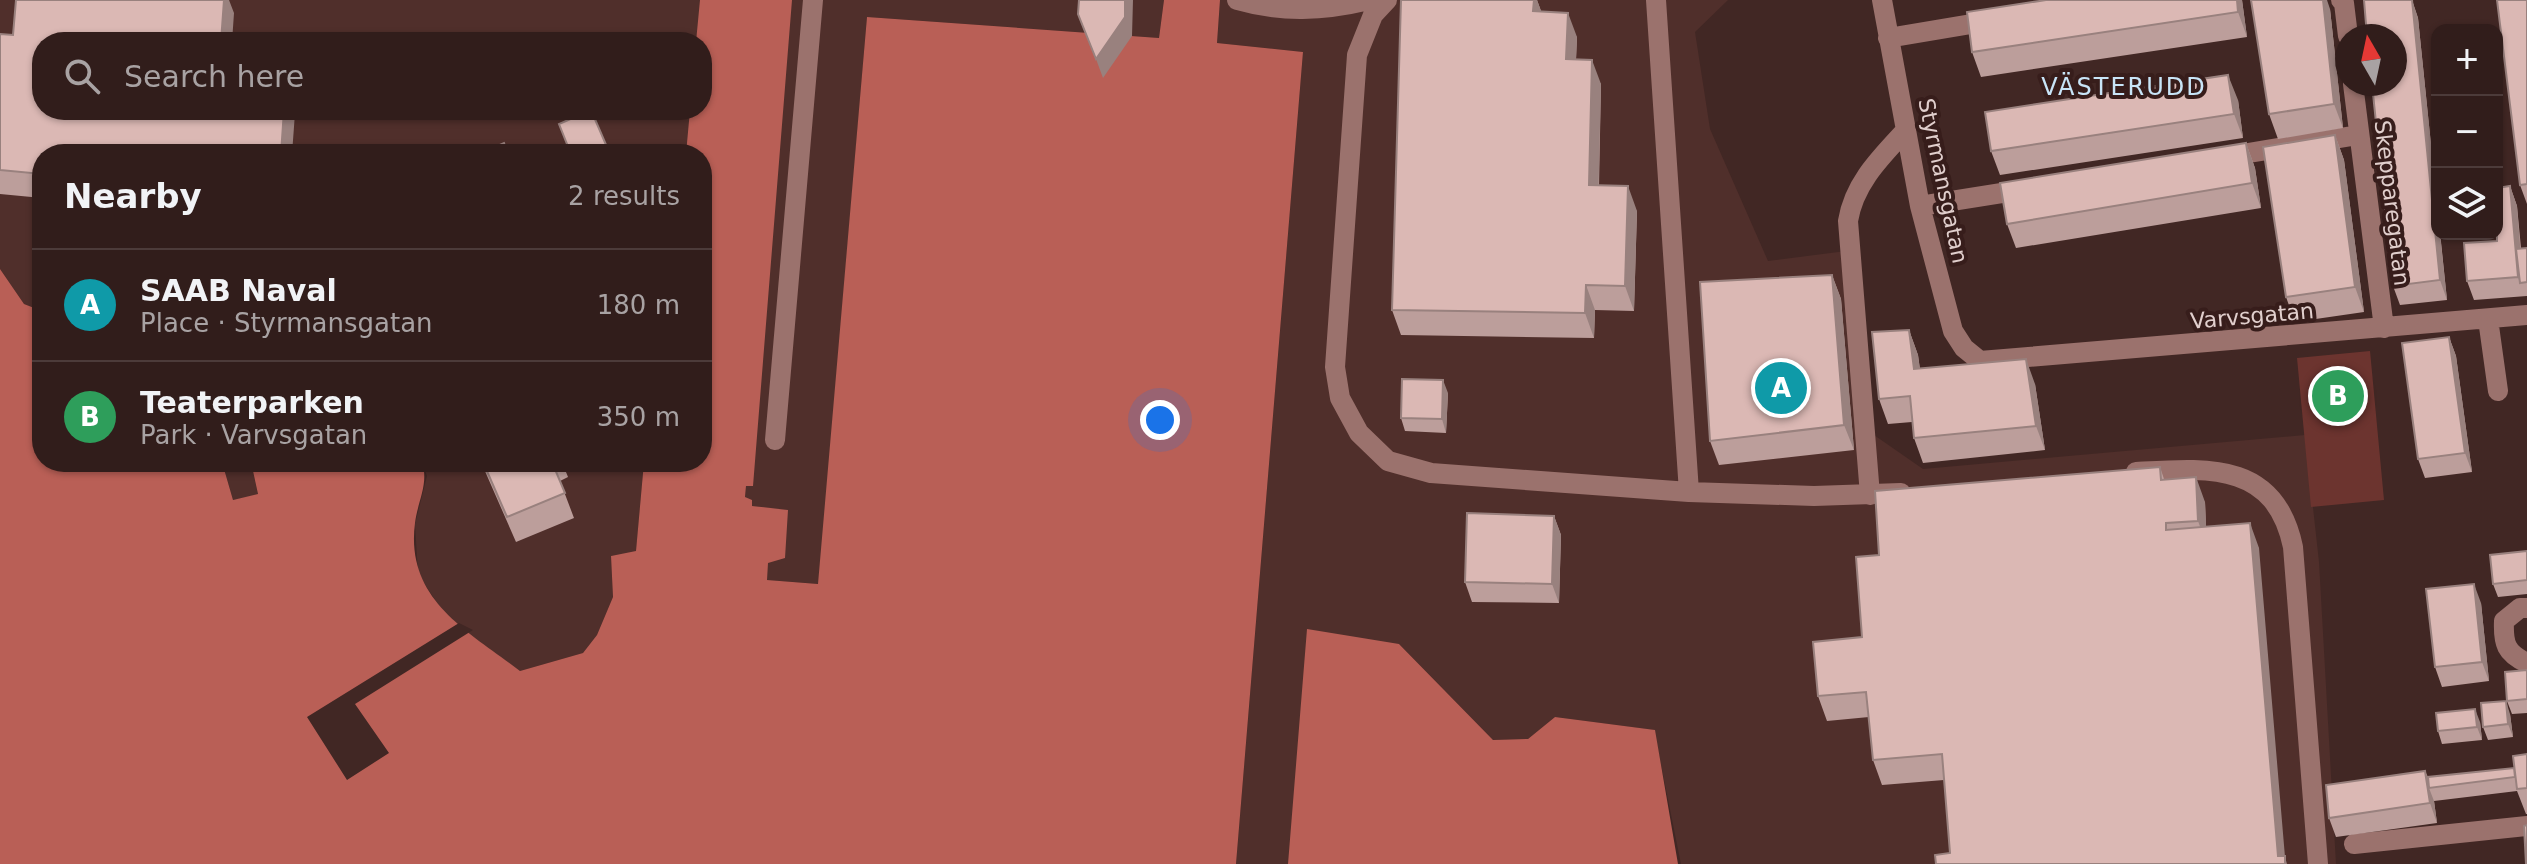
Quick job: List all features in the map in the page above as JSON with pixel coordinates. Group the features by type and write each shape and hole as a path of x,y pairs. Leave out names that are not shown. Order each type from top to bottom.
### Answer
{"street":[{"path":"775,440 813,0"},
{"path":"1237,0 1262,7 1301,11 1369,0"},
{"path":"1387,0 1373,15 1357,55 1336,351 1340,398 1359,433 1388,461 1431,473 1689,492 1870,495 1916,491"},
{"path":"1656,0 1689,492"},
{"name":"Styrmansgatan","path":"1882,0 1920,206 1953,331 1964,348 1980,361"},
{"path":"2341,0 2347,24"},
{"path":"1888,38 2015,17"},
{"name":"Skepparegatan","path":"2354,96 2384,328"},
{"path":"1870,495 1848,221 1851,200 1865,177 1906,130"},
{"path":"2196,162 2358,135"},
{"path":"1920,206 2045,186"},
{"name":"Varvsgatan","path":"1980,361 2527,315"},
{"path":"2488,319 2498,391"},
{"path":"2117,473 2210,469 2242,476 2270,495 2288,522 2293,547 2318,864"},
{"path":"2527,608 2520,608 2504,621 2503,640 2511,656 2527,663"},
{"path":"2354,844 2527,826"}],"shaded area":[{"path":"0,0 1164,0 1159,38 867,17 819,584 767,580 767,562 787,510 752,506 745,497 746,486 753,486 712,219 712,144 32,144 32,307 24,304 0,269"},
{"path":"700,0 792,0 753,486 746,486 745,497 752,500 752,506 788,510 785,558 768,563 767,580 818,584 867,17 1159,38 1164,0 1220,0 1217,43 1303,52 1236,864 0,864 0,269 24,304 32,307 32,472 225,472 233,500 258,494 253,472 424,472 415,523 415,550 420,573 444,611 520,671 583,653 597,635 613,597 611,556 636,551 643,472 712,472 712,144 687,144 689,120 712,120 712,32 697,32"},
{"path":"1220,0 1728,0 1695,32 1710,129 1768,261 1854,250 1874,435 1923,469 2305,435 2319,562 2336,864 1681,864 1654,730 1555,717 1528,739 1493,740 1399,644 1288,864 1236,864 1303,52 1217,43"},
{"path":"2370,351 2384,500 2311,507 2297,358"},
{"path":"225,472 253,472 258,495 233,500"},
{"path":"426,472 643,472 636,552 611,556 613,597 597,635 583,653 520,671 456,626 443,612 418,574 415,524"},
{"path":"1307,629 1399,644 1493,740 1528,739 1555,717 1655,730 1678,864 1288,864"}],"pier":[{"path":"459,623 473,630 355,704 389,753 347,780 307,717"}],"building":[{"path":"16,0 224,0 222,32 32,32 32,120 283,120 282,144 32,144 32,173 0,170 0,34 13,35"},
{"path":"1079,0 1125,0 1125,17 1096,59 1078,14"},
{"path":"1401,0 1534,0 1533,11 1568,13 1566,59 1592,60 1589,185 1628,186 1625,286 1586,285 1585,313 1392,310"},
{"path":"2046,0 2237,0 2238,12 1972,52 1967,12"},
{"path":"2251,0 2323,0 2334,104 2269,114"},
{"path":"2364,0 2412,0 2431,190 2431,240 2436,240 2440,280 2393,286 2373,96 2407,96 2407,24 2366,24"},
{"path":"2497,0 2527,0 2527,184 2520,185 2503,48 2503,24 2500,24"},
{"path":"2228,75 2234,114 1991,151 1985,112"},
{"path":"568,120 595,120 606,144 567,144 559,124"},
{"path":"2335,135 2355,287 2286,297 2263,147"},
{"path":"2246,143 2252,183 2007,224 2000,183"},
{"path":"2510,186 2518,277 2467,281 2464,243 2503,240 2503,187"},
{"path":"2527,248 2527,282 2520,283 2516,249"},
{"path":"1832,275 1844,425 1710,441 1700,282"},
{"path":"1909,330 1914,369 2026,359 2036,426 1914,438 1910,396 1879,399 1872,332"},
{"path":"2449,337 2465,453 2418,459 2402,343"},
{"path":"1402,379 1443,380 1442,419 1401,418"},
{"path":"2160,467 2161,480 2196,477 2198,521 2166,523 2166,530 2250,523 2278,856 2285,856 2285,864 1936,864 1935,855 1950,853 1942,754 1873,760 1866,692 1818,696 1813,642 1862,637 1856,557 1879,555 1875,491"},
{"path":"487,472 556,472 565,493 507,517"},
{"path":"1467,513 1554,516 1552,584 1465,582"},
{"path":"2527,551 2527,580 2493,584 2490,555"},
{"path":"2474,584 2482,662 2435,667 2426,589"},
{"path":"2527,670 2527,699 2507,701 2505,672"},
{"path":"2506,701 2508,724 2483,727 2481,703"},
{"path":"2475,709 2477,727 2438,731 2436,713"},
{"path":"2527,754 2527,788 2517,789 2513,756"},
{"path":"2514,768 2515,777 2429,788 2428,777"},
{"path":"2425,771 2430,803 2329,818 2326,785"},
{"path":"2527,825 2527,864 2526,864 2524,826"}],"place":[{"name":"SAAB Naval","path":"1781,388"},
{"name":"Teaterparken","path":"2338,396"}],"district":[{"name":"VÄSTERUDD","path":"2124,87"}]}
